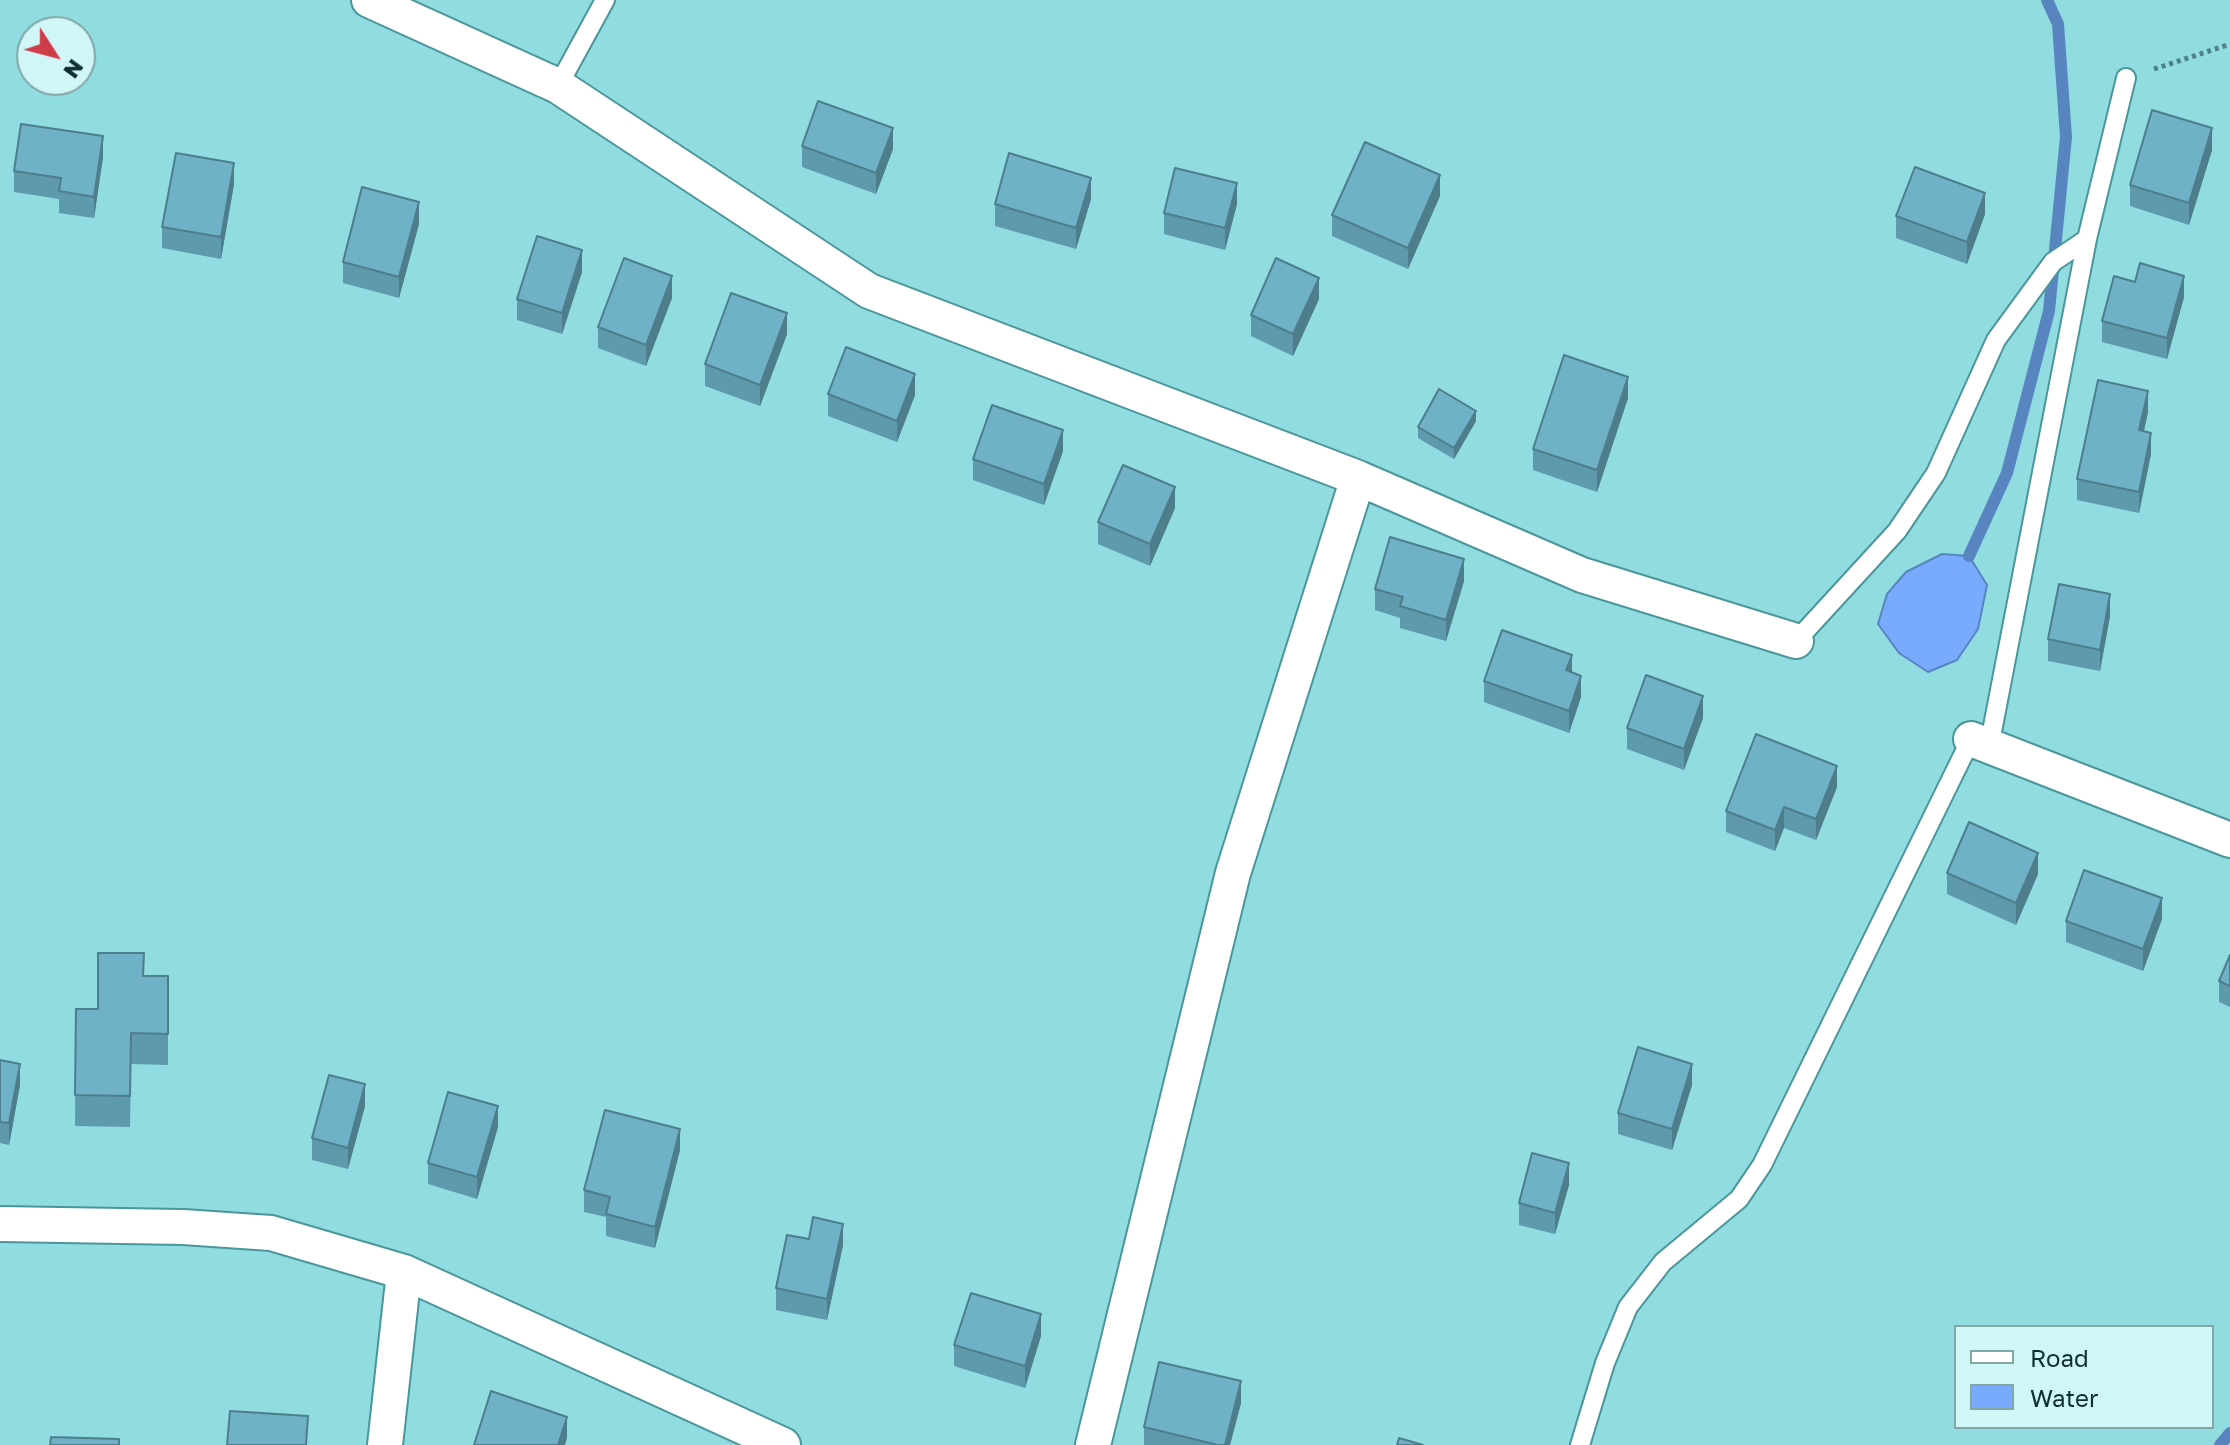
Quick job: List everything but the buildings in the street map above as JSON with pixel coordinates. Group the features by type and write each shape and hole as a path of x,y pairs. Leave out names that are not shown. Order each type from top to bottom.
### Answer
{"street":[{"path":"369,0 558,86 869,291 1358,478 1582,575 1796,641"},
{"path":"1093,1445 1233,873 1358,478"},
{"path":"1980,743 2230,840"},
{"path":"0,1224 183,1227 271,1233 404,1272 783,1445"},
{"path":"385,1445 404,1272"}],"lane":[{"path":"558,86 605,0"},
{"path":"1580,1445 1605,1363 1628,1307 1663,1262 1739,1199 1762,1165 1980,743 2087,239 2126,78"},
{"path":"1796,641 1897,531 1936,473 1996,340 2053,262 2087,239"}],"path":[{"path":"2126,78 2230,44"}],"water":[{"path":"1942,554 1969,556 1987,585 1978,629 1957,660 1928,672 1899,653 1878,624 1887,594 1906,572"}],"waterway":[{"path":"1969,556 2007,473 2049,311 2066,137 2058,24 2047,0"},
{"path":"2220,1445 2230,1433"}]}
